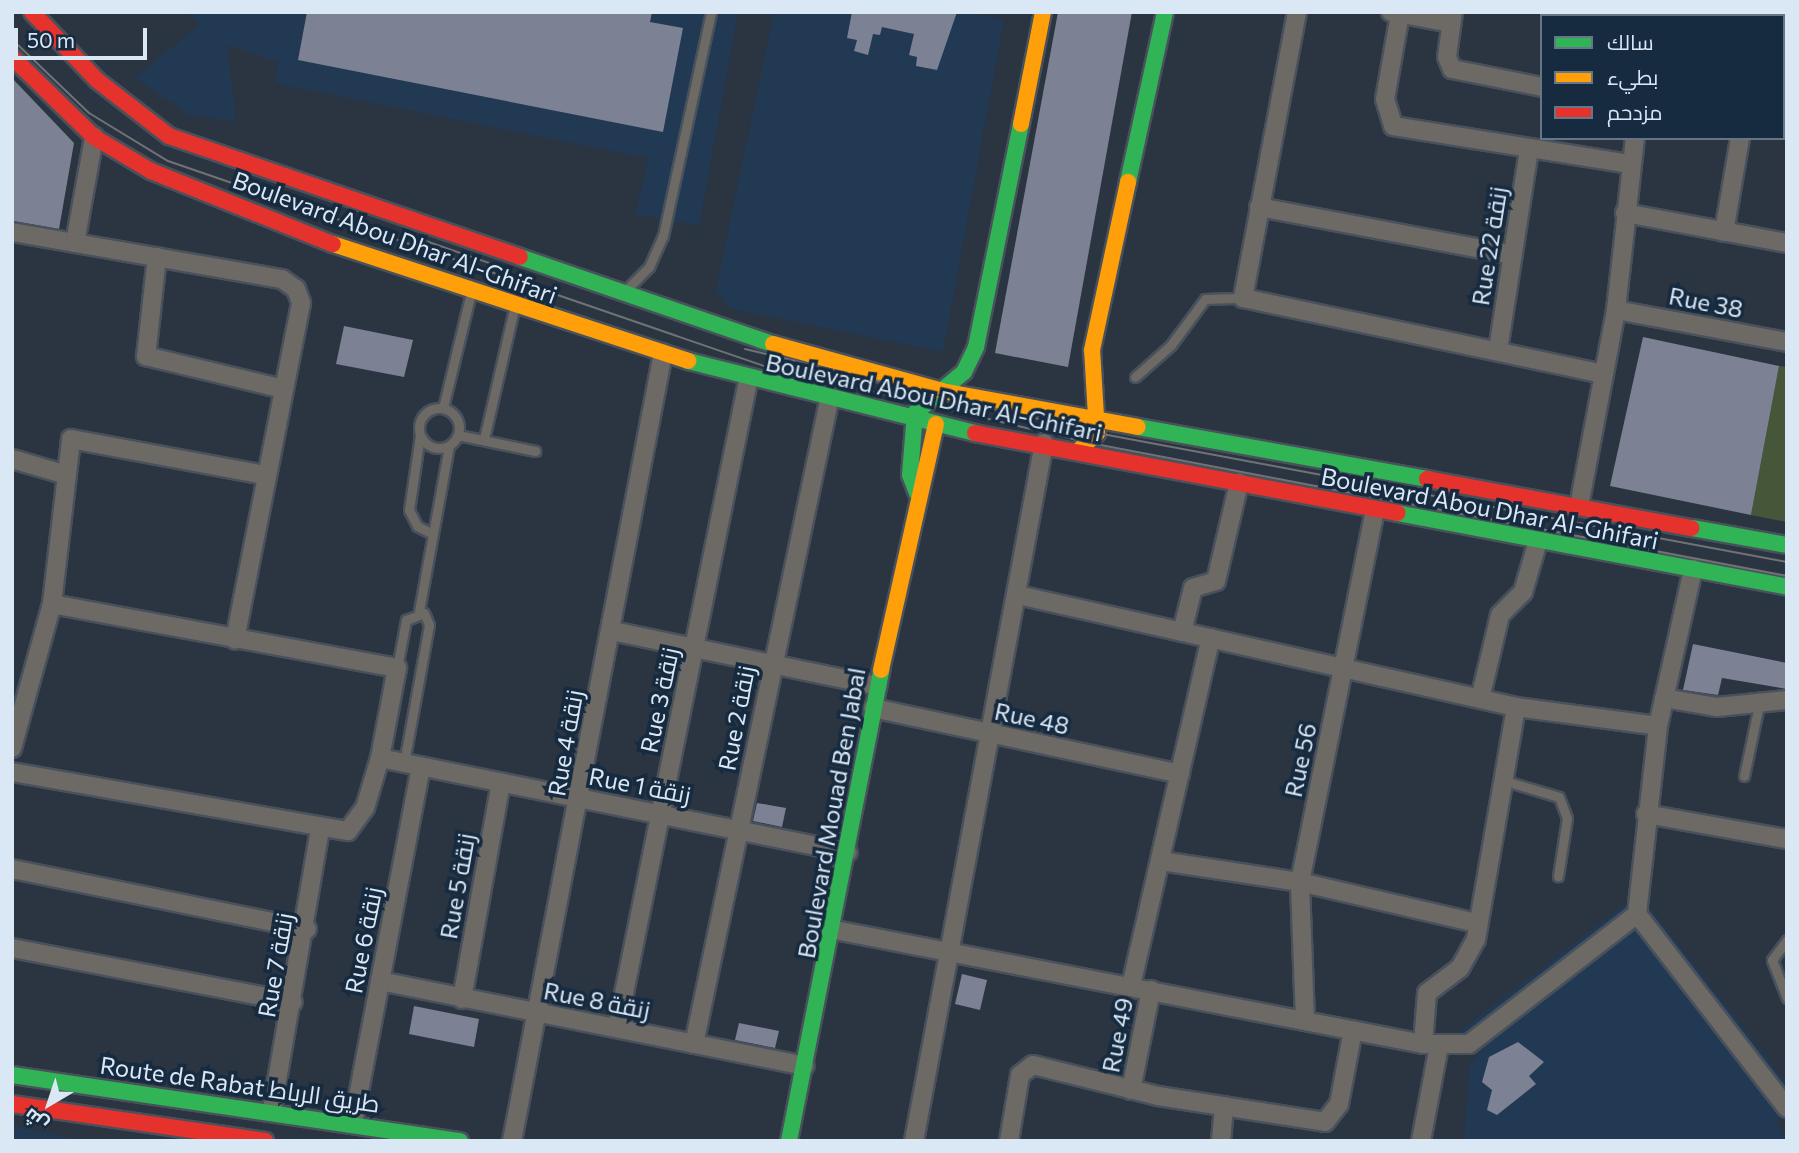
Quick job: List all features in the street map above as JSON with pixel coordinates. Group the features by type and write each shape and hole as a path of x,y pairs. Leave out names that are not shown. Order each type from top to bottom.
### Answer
{"street":[{"name":"Boulevard Abou Dhar Al-Ghifari","path":"32,12 98,81 169,136 626,290 811,357 942,391 1097,415 1787,545"},
{"path":"913,421 927,397 942,391 964,372 976,347 1043,12"},
{"path":"1078,451 1097,433 1092,350 1165,12"},
{"path":"1297,12 1243,299 1604,374"},
{"path":"1540,87 1452,69 1452,18 1395,13 1385,99 1393,126 1629,164"},
{"name":"Boulevard Abou Dhar Al-Ghifari","path":"12,57 94,137 151,171 471,290 748,381 913,421 1044,443 1375,510 1787,587"},
{"path":"75,243 94,137"},
{"path":"1579,506 1616,310 1629,164 1635,140"},
{"path":"1724,232 1740,140"},
{"name":"Rue 22 زنقة","path":"1498,350 1529,149"},
{"path":"1259,207 1513,254"},
{"path":"1625,213 1787,243"},
{"path":"12,233 282,279 296,289 301,303 265,475 235,640"},
{"path":"157,257 146,356 283,389"},
{"name":"Rue 38","path":"1616,310 1787,342"},
{"name":"Rue 4 زنقة","path":"512,1141 540,1014 663,353"},
{"name":"Rue 3 زنقة","path":"617,1028 748,381"},
{"name":"Rue 2 زنقة","path":"694,1044 828,401"},
{"name":"Boulevard Mouad Ben Jabal","path":"913,421 910,475 917,493"},
{"name":"Boulevard Mouad Ben Jabal","path":"789,1141 835,930 877,686 917,493 930,470 936,424"},
{"path":"12,748 20,689 52,604 63,474 75,437 265,475"},
{"path":"914,1141 989,734 1018,595 1044,443"},
{"path":"12,459 63,474"},
{"path":"1182,632 1193,588 1216,581 1238,482"},
{"name":"Rue 56","path":"1305,1020 1300,882 1375,510"},
{"path":"1480,699 1500,615 1523,592 1538,541"},
{"path":"1693,569 1658,726 1646,814 1637,914 1787,1108"},
{"path":"1018,595 1516,707 1658,726"},
{"path":"12,772 348,831 361,818 380,758 397,668 52,604"},
{"path":"612,631 877,686"},
{"path":"1131,986 1211,638"},
{"path":"1664,698 1717,707 1761,699 1787,700"},
{"path":"1421,1141 1431,1045 1427,993 1471,954 1500,780 1516,707"},
{"name":"Rue 48","path":"873,708 1180,775"},
{"name":"Rue 1 زنقة","path":"380,758 848,852"},
{"name":"Rue 6 زنقة","path":"353,1123 380,981 413,764"},
{"name":"Rue 5 زنقة","path":"462,999 500,782"},
{"path":"1646,814 1787,839"},
{"name":"Rue 7 زنقة","path":"272,1110 307,929 320,828"},
{"path":"1161,861 1300,882 1476,923"},
{"path":"12,869 307,929"},
{"path":"835,930 949,948 1431,1045 1469,1044 1490,1031 1637,914"},
{"path":"12,948 293,1002"},
{"name":"Rue 8 زنقة","path":"380,981 805,1066"},
{"name":"Rue 49","path":"1131,1090 1151,989"},
{"path":"1009,1141 1024,1068 1131,1090 1325,1122 1339,1104 1353,1030"},
{"name":"Route de Rabat طريق الرباط","path":"12,1075 272,1110 460,1141"},
{"name":"Route de Rabat طريق الرباط","path":"12,1104 265,1141"},
{"path":"1221,1141 1224,1106"}],"lane":[{"path":"626,290 649,267 663,236 711,12"},
{"path":"443,408 471,290"},
{"path":"1135,377 1171,345 1205,299 1243,299"},
{"path":"484,439 515,305"},
{"path":"431,533 417,526 409,510 423,414 443,408"},
{"path":"413,764 429,625 419,611 431,533 449,446 458,435 458,421 443,408"},
{"path":"420,435 435,448 449,446"},
{"path":"458,435 535,451"},
{"path":"397,668 406,620 419,611"},
{"path":"1744,776 1761,699"},
{"path":"1500,780 1559,797 1567,818 1558,876"},
{"path":"1787,940 1772,960 1787,998"}],"shaded area":[{"path":"190,12 738,12 699,226 636,214 648,158 275,83 278,62 227,45 236,122 190,115 135,78 200,24"},
{"path":"774,12 971,12 1004,20 943,352 729,308 716,289"},
{"path":"1647,904 1787,1084 1787,1114 1776,1121 1787,1141 1464,1141 1470,1062 1479,1055 1457,1033 1624,905"},
{"path":"12,1126 88,1141 12,1141"}],"green space":[{"path":"1779,366 1787,367 1787,522 1751,515"}],"building":[{"path":"307,12 652,12 650,22 683,28 663,132 298,60"},
{"path":"852,12 957,12 937,70 916,66 917,57 909,55 914,34 882,27 880,35 873,34 868,55 854,51 857,40 847,38"},
{"path":"1058,12 1132,12 1068,367 995,353"},
{"path":"12,78 74,143 59,229 12,221"},
{"path":"344,326 413,340 404,377 336,364"},
{"path":"1643,337 1779,366 1751,515 1610,486"},
{"path":"1693,644 1787,663 1787,689 1722,678 1718,695 1683,690"},
{"path":"757,803 786,808 782,827 753,821"},
{"path":"962,974 987,980 980,1010 955,1004"},
{"path":"414,1006 479,1019 474,1047 409,1034"},
{"path":"739,1023 779,1031 775,1048 735,1040"},
{"path":"1518,1042 1544,1062 1529,1076 1536,1084 1497,1115 1487,1110 1492,1090 1482,1082 1489,1057"}],"tram line":[{"path":"18,45 89,113 168,161 764,366 1090,443 1787,576"},
{"path":"417,238 489,263"},
{"path":"745,349 1097,433 1787,562"}],"traffic: fast":[{"path":"1128,182 1165,12"},
{"path":"917,493 910,475 915,413 964,372 976,347 1021,124"},
{"path":"520,257 773,344"},
{"path":"688,361 975,433"},
{"path":"1138,427 1427,479"},
{"path":"1397,513 1787,587"},
{"path":"1692,528 1787,545"},
{"path":"789,1141 881,670"},
{"path":"12,1075 460,1141"}],"traffic: slow":[{"path":"1021,124 1043,12"},
{"path":"1078,451 1097,433 1092,350 1128,182"},
{"path":"333,244 688,361"},
{"path":"773,344 942,391 1138,427"},
{"path":"881,670 936,424"}],"traffic: jam":[{"path":"32,12 98,81 169,136 520,257"},
{"path":"12,57 94,137 151,171 333,244"},
{"path":"975,433 1397,513"},
{"path":"1427,479 1692,528"},
{"path":"12,1104 265,1141"}]}
